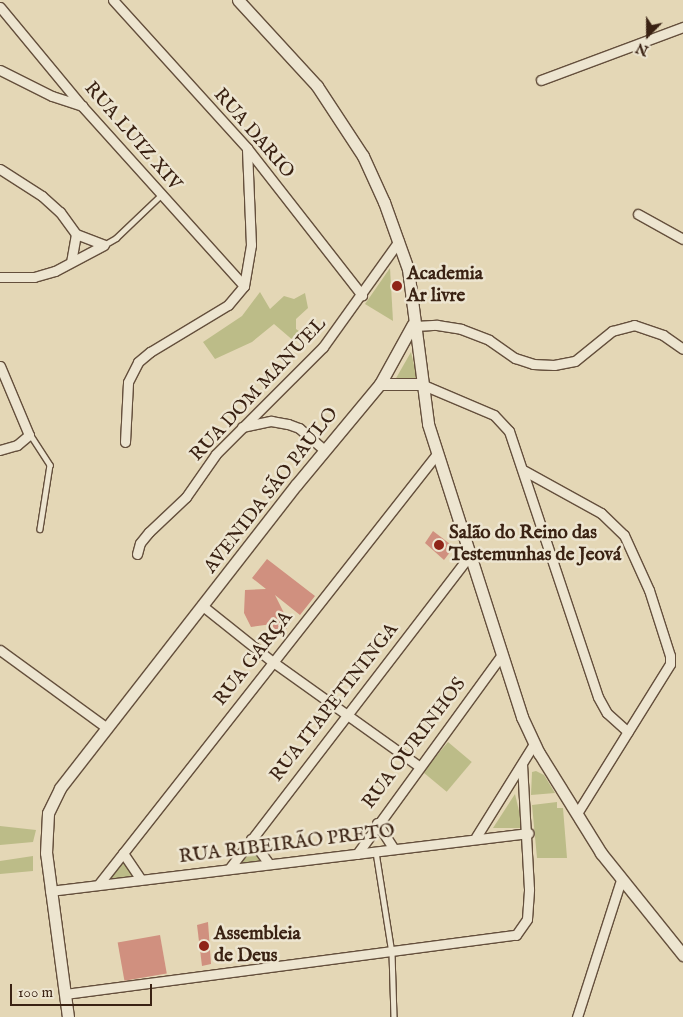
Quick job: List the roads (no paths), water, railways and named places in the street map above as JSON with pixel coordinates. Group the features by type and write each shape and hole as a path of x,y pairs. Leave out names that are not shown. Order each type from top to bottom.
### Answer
{"main road":[{"path":"238,0 317,86 343,121 363,156 399,241 413,290 414,324 421,384 436,455 501,656 534,744 621,880 683,955"},
{"name":"AVENIDA SÃO PAULO","path":"68,1017 46,853 48,813 77,763 204,607 324,450 380,384 414,324"},
{"path":"380,384 421,384"}],"street":[{"name":"RUA DARIO","path":"113,0 247,148 362,295"},
{"name":"RUA LUIZ XIV","path":"0,7 82,106 244,286"},
{"path":"541,80 683,27"},
{"path":"0,70 52,96 82,106"},
{"path":"125,442 128,382 138,362 150,352 228,306 244,286 251,245 247,148"},
{"path":"0,169 42,196 60,212 76,234 104,245"},
{"path":"638,214 683,239"},
{"path":"71,261 76,234"},
{"name":"RUA DOM MANUEL","path":"137,554 140,543 186,496 216,454 323,347 399,241"},
{"path":"0,277 34,277 55,271 104,245"},
{"path":"414,324 438,325 461,329 489,340 515,358 540,364 575,361 612,331 634,325 663,334 683,349"},
{"path":"0,366 29,433 24,442 0,450"},
{"path":"421,384 494,415 509,431 598,697 607,713 628,732"},
{"path":"242,427 271,421 288,424 299,428 324,450"},
{"name":"RUA GARÇA","path":"98,884 436,455"},
{"path":"523,470 601,512 624,535 649,590 670,664 578,812"},
{"name":"RUA ITAPETININGA","path":"229,869 345,714 468,557"},
{"path":"204,607 273,662 419,766"},
{"path":"0,650 106,728"},
{"name":"RUA OURINHOS","path":"357,854 377,823 501,656"},
{"path":"476,837 534,744"},
{"path":"65,994 508,938 521,931 528,910 528,833 522,764"},
{"path":"377,823 394,850"},
{"name":"RUA RIBEIRÃO PRETO","path":"50,892 98,884 394,850 476,837 528,833"},
{"path":"252,839 268,864"},
{"path":"122,853 141,880"},
{"path":"576,1016 621,880"}],"lane":[{"path":"104,245 116,238 161,195"},
{"path":"29,433 50,465 40,529"},
{"path":"376,851 392,953 394,1017"}],"place":[{"name":"Academia Ar livre","path":"397,286"},
{"name":"Salão do Reino das Testemunhas de Jeová","path":"439,545"},
{"name":"Assembleia de Deus","path":"204,946"}]}
